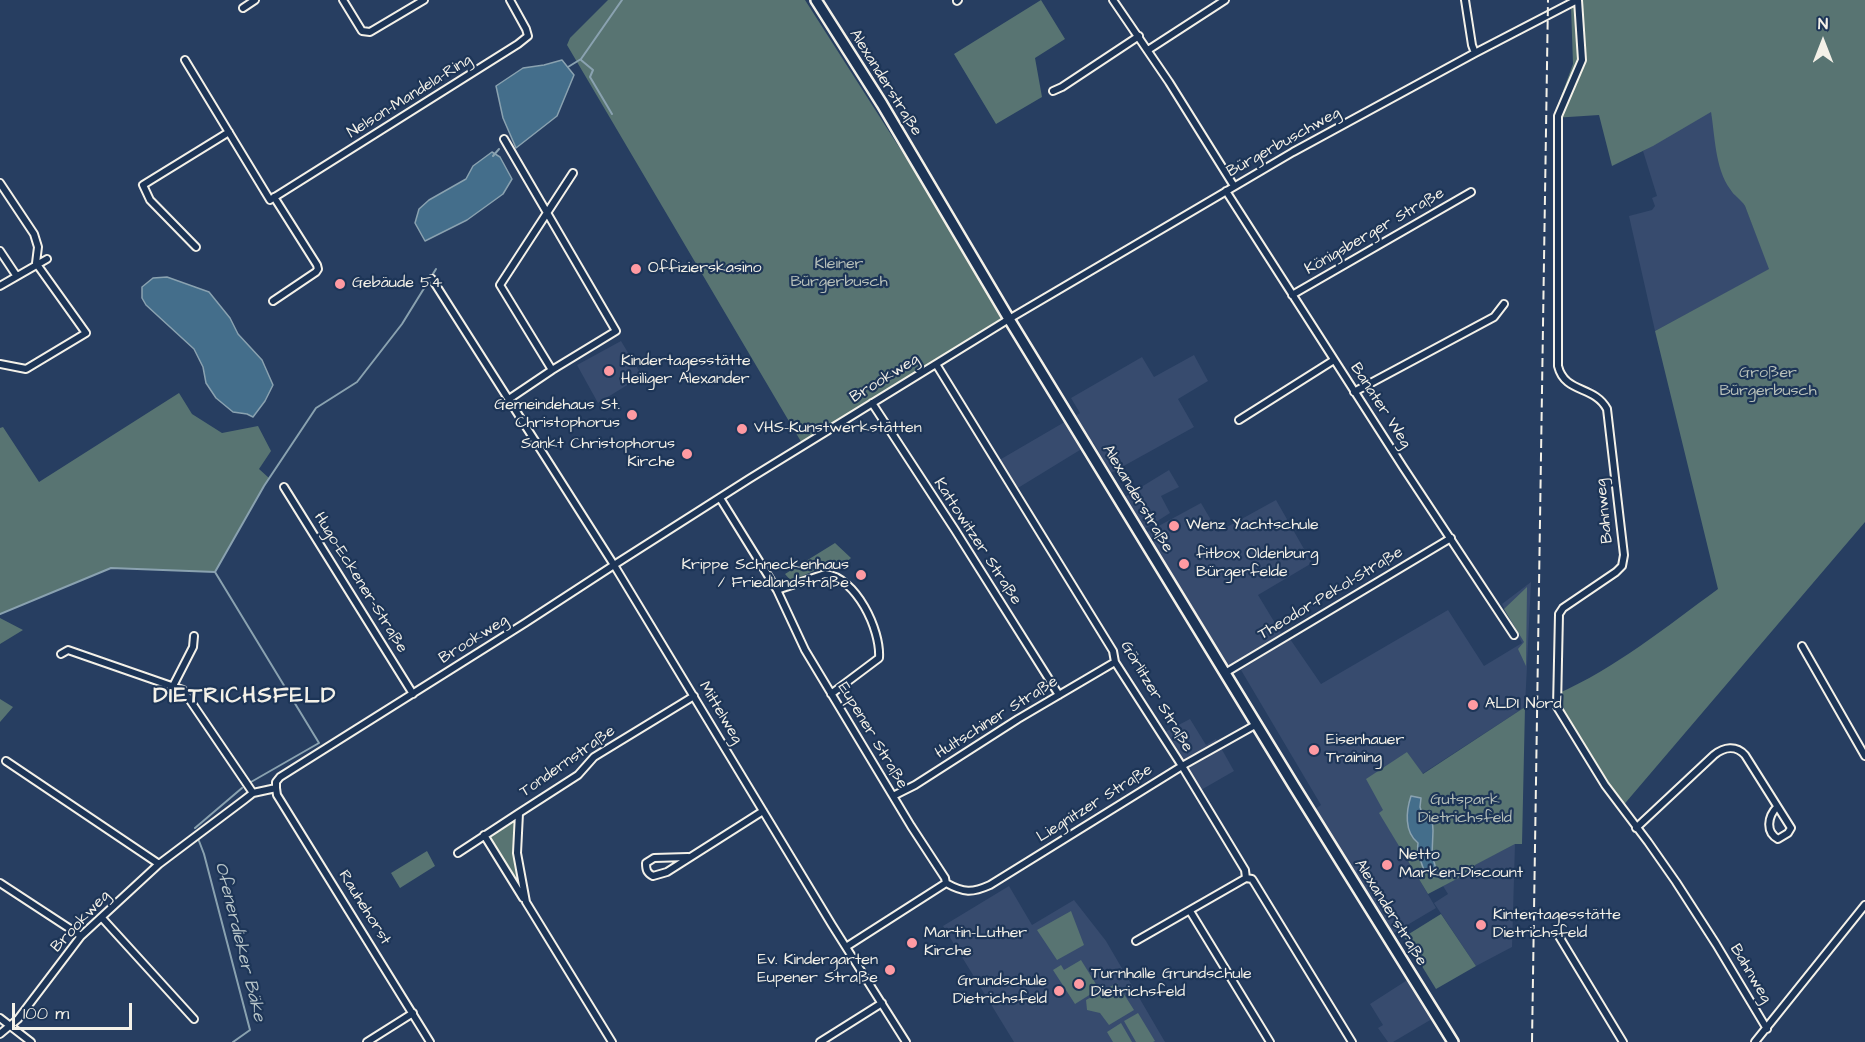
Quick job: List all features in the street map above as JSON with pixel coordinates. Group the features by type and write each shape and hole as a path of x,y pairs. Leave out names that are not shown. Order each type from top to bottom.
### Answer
{"main road":[{"name":"Alexanderstraße","path":"816,0 882,104 1009,319 1453,1042"}],"street":[{"path":"243,8 255,0"},
{"path":"343,0 362,31 370,32 424,0"},
{"name":"Nelson-Mandela-Ring","path":"272,198 528,36 510,0"},
{"path":"1113,0 1139,36 1234,186"},
{"path":"1465,0 1475,53"},
{"name":"Bürgerbuschweg","path":"1009,319 1321,136 1578,0"},
{"name":"Bahnweg","path":"1578,0 1582,60 1558,116 1558,366 1565,381 1598,397 1607,409 1624,555 1622,566 1616,572 1563,608 1559,614 1557,707 1605,785 1681,891 1767,1029"},
{"path":"1148,51 1221,1"},
{"path":"1053,91 1139,36"},
{"path":"185,60 229,132 317,265 316,272 273,301"},
{"path":"196,247 150,200 143,185 229,132"},
{"path":"504,139 616,331 528,385 510,399"},
{"path":"552,370 500,285 573,173"},
{"path":"0,183 34,234 38,247 36,263 86,333 26,369 0,364"},
{"name":"Banater Weg","path":"1226,191 1354,392 1514,635"},
{"name":"Königsberger Straße","path":"1292,295 1471,192"},
{"path":"0,251 16,276"},
{"path":"0,286 36,263 47,259"},
{"name":"Mittelweg","path":"432,279 614,565 906,1042"},
{"path":"1354,392 1494,316 1504,304"},
{"name":"Brookweg","path":"0,1034 10,1027 81,936 124,895 159,864 253,794 276,788 276,782 280,777 720,498 1009,319"},
{"path":"1239,420 1334,360"},
{"name":"Görlitzer Straße","path":"936,364 1113,651 1115,662 1245,870 1246,879 1252,879 1254,882 1352,1042"},
{"name":"Kattowitzer Straße","path":"872,403 1059,695"},
{"name":"Hugo-Eckener-Straße","path":"284,487 413,694"},
{"name":"Eupener Straße","path":"720,498 777,590 805,650 946,883"},
{"name":"Theodor-Pekol-Straße","path":"1225,673 1450,538"},
{"path":"777,590 825,574 838,577 847,583 858,596 879,641 879,658 831,694"},
{"path":"173,686 193,647 194,636"},
{"path":"1802,646 1865,756"},
{"path":"61,654 68,650 183,690 253,794"},
{"name":"Hultschiner Straße","path":"893,796 915,786 1018,719 1115,662"},
{"name":"Tondernstraße","path":"458,853 578,775 594,757 694,696"},
{"name":"Liegnitzer Straße","path":"946,883 969,892 990,885 1182,766 1257,724"},
{"path":"1636,828 1714,755 1729,748 1745,755 1791,828 1788,833 1778,839 1773,836 1769,825 1771,814 1777,807"},
{"path":"6,761 159,864"},
{"name":"Rauhehorst","path":"276,788 277,795 430,1042"},
{"path":"688,857 654,858 646,863 646,869 649,874 659,876 763,811"},
{"name":"Tondernstraße","path":"519,813 517,853 526,902"},
{"name":"Tondernstraße","path":"484,836 612,1042"},
{"path":"1136,942 1246,879"},
{"path":"0,883 81,936"},
{"path":"846,947 946,883"},
{"path":"1755,1042 1865,905"},
{"path":"1190,911 1270,1042"},
{"path":"102,918 194,1019"},
{"path":"1557,933 1623,1042"},
{"path":"820,1042 882,1003"},
{"path":"367,1042 413,1013"},
{"path":"0,1018 31,1042"}],"shaded area":[{"path":"562,60 574,75 557,116 516,148 503,118 496,86 523,68"},
{"path":"1711,111 1731,191 1740,197 1745,206 1770,269 1655,331 1629,216 1652,210 1655,206 1652,198 1657,196 1643,151"},
{"path":"492,152 500,157 512,179 503,194 467,220 425,241 415,223 419,209 429,200 466,179 473,166"},
{"path":"167,277 209,292 230,318 238,334 262,360 273,385 253,417 233,412 216,398 206,383 203,367 194,349 146,305 142,298 142,287 153,278"},
{"name":"Kindertagesstätte Heiliger Alexander","path":"621,341 642,376 598,403 577,365"},
{"path":"1194,355 1208,381 1178,399 1194,427 1111,473 1093,442 1013,491 996,462 1080,413 1071,398 1142,357 1154,377"},
{"path":"1169,470 1179,487 1161,496 1170,513 1140,532 1120,500"},
{"path":"1276,500 1312,563 1258,595 1284,638 1225,673 1142,535 1201,503 1218,532"},
{"path":"1531,582 1525,707 1422,774 1407,752 1383,811 1380,813 1436,908 1387,937 1310,812 1321,805 1241,670 1290,639 1321,684 1448,610 1484,666 1522,643 1502,604"},
{"path":"1190,719 1206,745 1216,739 1234,771 1201,790 1165,732"},
{"path":"1411,796 1421,798 1422,813 1432,815 1432,855 1436,869 1430,872 1424,870 1418,853 1418,843 1408,827 1407,815"},
{"name":"Kintertagesstätte Dietrichsfeld","path":"1515,844 1512,947 1476,966 1434,903 1448,894 1443,886 1474,870 1474,865"},
{"name":"Grundschule Dietrichsfeld","path":"1009,886 1032,925 1074,900 1106,941 1165,1042 1014,1042 943,926"},
{"path":"1412,977 1437,1016 1393,1042 1388,1042 1378,1028 1383,1025 1370,1004"}],"green space":[{"name":"Kleiner Bürgerbusch","path":"608,0 805,0 1009,319 803,445 567,45 570,38"},
{"path":"1041,0 1065,39 1035,58 1042,97 996,124 954,54"},
{"name":"Großer Bürgerbusch","path":"1578,0 1865,0 1865,522 1621,808 1557,707 1557,694 1579,684 1620,659 1718,589 1655,331 1769,269 1745,206 1725,181 1721,171 1711,112 1653,146 1612,166 1599,115 1553,118 1573,64 1571,7"},
{"path":"179,393 192,414 222,433 258,426 271,451 259,469 269,478 215,572 111,568 0,614 0,428 3,427 39,482"},
{"path":"835,543 851,558 837,570 816,570 791,581 785,574"},
{"path":"1527,587 1526,666 1518,649 1524,642 1504,609"},
{"path":"0,618 23,630 0,644"},
{"path":"0,699 13,707 0,722"},
{"name":"Gutspark Dietrichsfeld","path":"1525,707 1522,844 1515,844 1475,865 1474,870 1428,894 1379,813 1383,810 1366,779 1407,752 1423,774"},
{"path":"519,813 517,835 526,902 484,835"},
{"path":"427,851 435,866 400,888 391,873"},
{"path":"1071,911 1084,945 1057,960 1037,930"},
{"path":"1441,914 1476,966 1436,989 1404,937"},
{"name":"Turnhalle Grundschule Dietrichsfeld","path":"1081,960 1099,989 1075,1004 1053,970 1061,965 1064,970"},
{"path":"1117,983 1134,1010 1109,1025 1100,1013 1087,1010 1086,1000"},
{"path":"1138,1013 1155,1041 1136,1042 1124,1021"},
{"path":"1121,1023 1132,1042 1113,1042 1107,1032"}],"waterway":[{"name":"Ofenerdieker Bäke","path":"568,67 581,59 622,0"},
{"path":"581,60 593,70 590,77 612,114"},
{"name":"Ofenerdieker Bäke","path":"493,156 499,149"},
{"path":"251,782 319,743 215,572 264,486 316,408 357,382 402,324 436,269"},
{"path":"0,614 111,568 215,572"},
{"name":"Ofenerdieker Bäke","path":"195,828 242,788"},
{"name":"Ofenerdieker Bäke","path":"199,841 250,1030 233,1042"}],"railway":[{"path":"1532,1042 1548,0"}],"place":[{"name":"Offizierskasino","path":"636,269"},
{"name":"Gebäude 54","path":"340,284"},
{"name":"Kindertagesstätte Heiliger Alexander","path":"609,371"},
{"name":"Gemeindehaus St. Christophorus","path":"632,415"},
{"name":"VHS-Kunstwerkstätten","path":"742,429"},
{"name":"Sankt Christophorus Kirche","path":"687,454"},
{"name":"Wenz Yachtschule","path":"1174,526"},
{"name":"fitbox Oldenburg Bürgerfelde","path":"1184,564"},
{"name":"Krippe Schneckenhaus / Friedlandstraße","path":"861,575"},
{"name":"ALDI Nord","path":"1473,705"},
{"name":"Eisenhauer Training","path":"1314,750"},
{"name":"Netto Marken-Discount","path":"1387,865"},
{"name":"Kintertagesstätte Dietrichsfeld","path":"1481,925"},
{"name":"Martin-Luther Kirche","path":"912,943"},
{"name":"Ev. Kindergarten Eupener Straße","path":"890,970"},
{"name":"Turnhalle Grundschule Dietrichsfeld","path":"1079,984"},
{"name":"Grundschule Dietrichsfeld","path":"1059,991"}],"district":[{"name":"DIETRICHSFELD","path":"245,697"}]}
